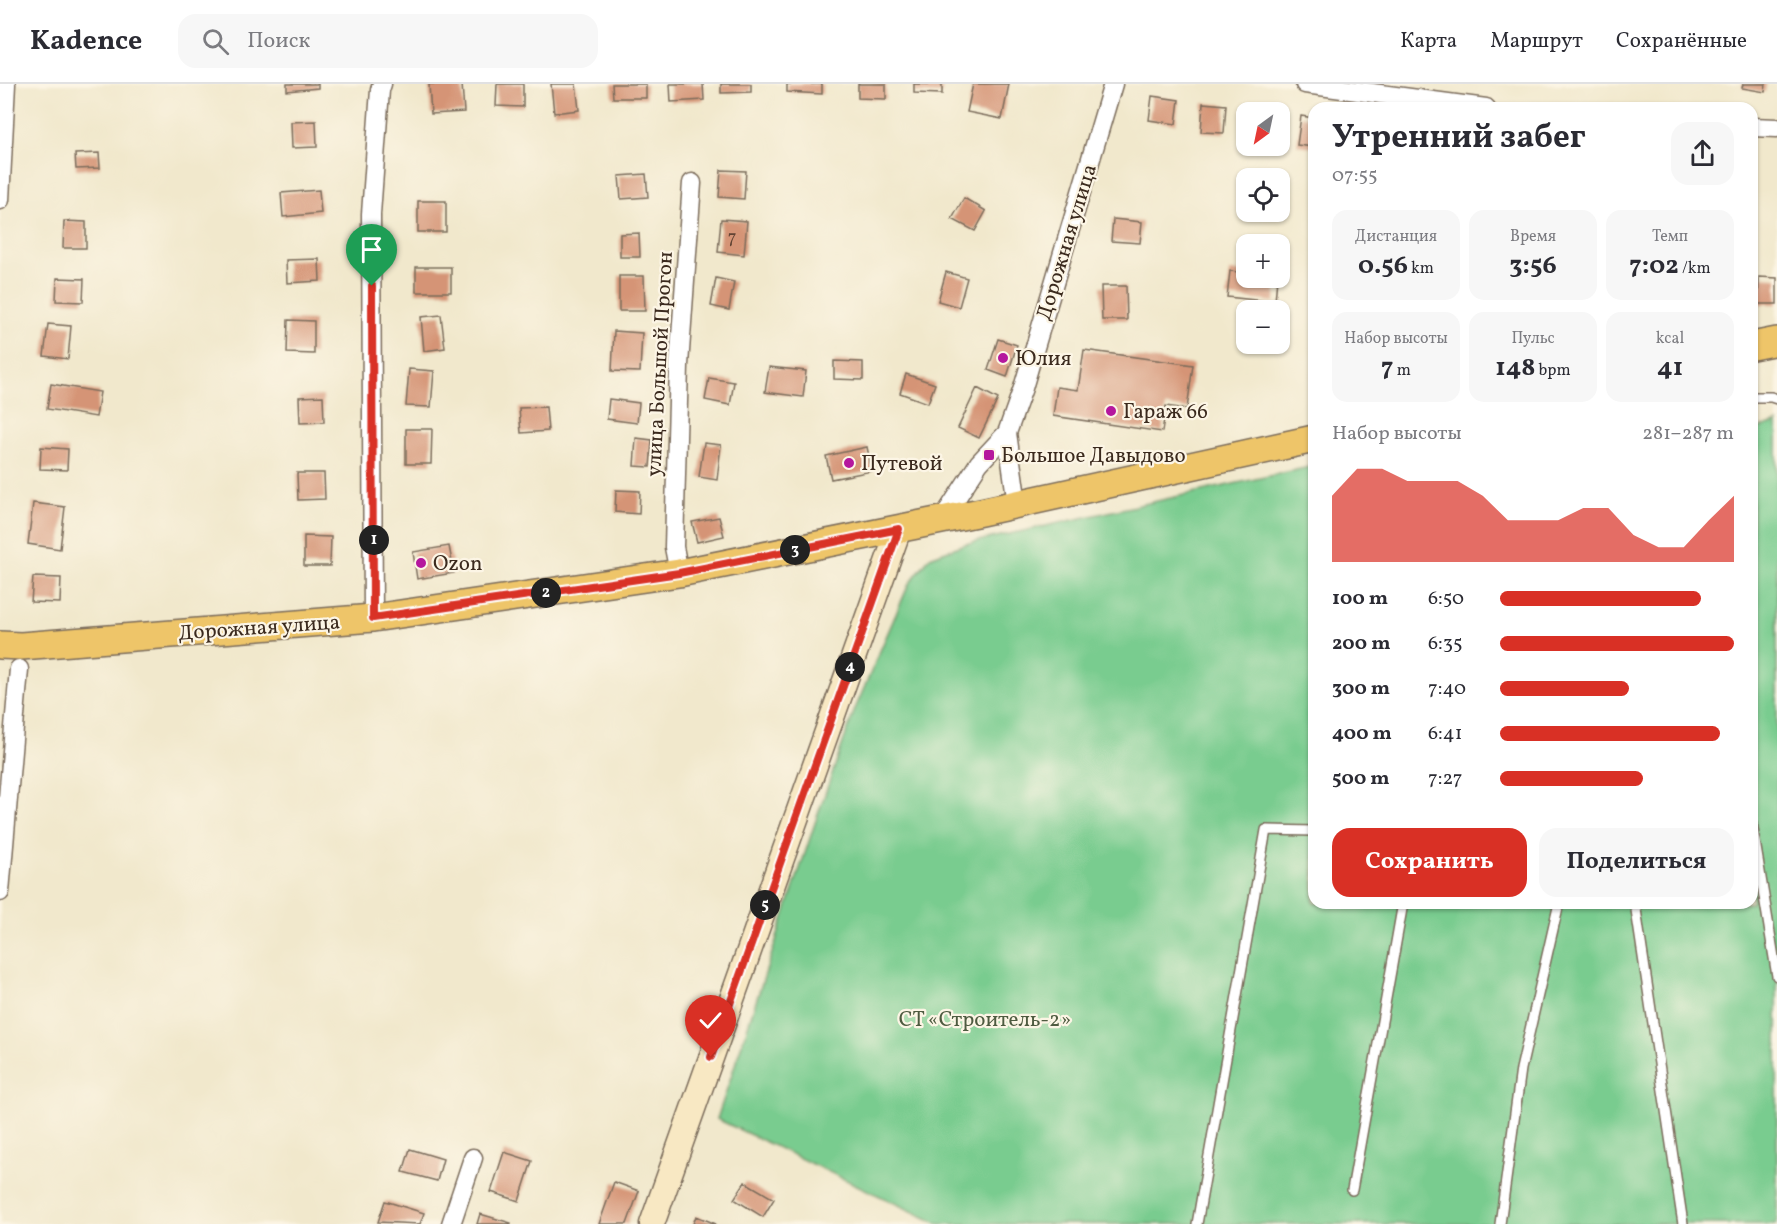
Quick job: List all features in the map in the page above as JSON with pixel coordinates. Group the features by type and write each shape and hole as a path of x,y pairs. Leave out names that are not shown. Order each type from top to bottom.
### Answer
{"main road":[{"path":"1758,345 1777,341"},
{"name":"Дорожная улица","path":"0,645 21,646 373,618 679,573 942,520 1308,440"}],"street":[{"path":"0,200 6,84"},
{"path":"373,618 371,214 382,84"},
{"name":"Дорожная улица","path":"942,520 979,463 1006,433 1023,388 1113,84"},
{"path":"1305,84 1441,102"},
{"path":"1758,127 1777,128"},
{"name":"улица Большой Прогон","path":"679,573 674,547 679,365 692,183"},
{"name":"Дорожная улица","path":"1006,433 1017,504"},
{"path":"652,1224 899,529"},
{"path":"0,891 19,669"},
{"path":"451,1224 473,1158"}],"lane":[{"path":"1758,397 1777,399"},
{"path":"1197,1224 1266,830 1308,831"},
{"path":"1758,860 1777,976"},
{"path":"1352,1190 1402,909"},
{"path":"1500,1224 1521,1069 1558,909"},
{"path":"1636,909 1683,1224"}],"green space":[{"name":"СТ «Строитель-2»","path":"1777,423 1777,1224 939,1224 717,1119 855,709 909,584 930,557 965,544 1308,467 1308,909 1758,909 1758,428"}],"building":[{"path":"287,84 318,84 318,88 287,91"},
{"path":"429,84 462,84 464,112 431,114"},
{"path":"497,84 523,84 523,107 496,106"},
{"path":"551,84 576,84 579,110 554,113"},
{"path":"612,84 646,84 646,98 613,98"},
{"path":"670,84 703,84 704,100 671,102"},
{"path":"721,84 751,84 751,92 721,93"},
{"path":"787,84 822,84 822,94 787,92"},
{"path":"858,84 886,84 886,99 858,98"},
{"path":"914,84 942,84 942,94 914,93"},
{"path":"973,84 1009,84 1002,119 967,112"},
{"path":"1743,84 1766,84 1765,92 1742,88"},
{"path":"1152,96 1179,100 1176,124 1149,120"},
{"path":"1203,103 1226,105 1224,133 1201,132"},
{"path":"1301,116 1308,117 1308,146 1297,145"},
{"path":"316,121 317,147 292,148 291,122"},
{"path":"99,153 100,168 76,169 75,154"},
{"path":"721,170 746,171 744,199 719,197"},
{"path":"646,174 648,197 621,199 619,176"},
{"path":"319,190 321,213 283,217 281,193"},
{"path":"964,198 986,211 975,231 952,219"},
{"path":"418,201 446,201 446,232 418,232"},
{"path":"721,219 747,221 744,255 718,252"},
{"path":"1113,219 1142,222 1140,243 1111,241"},
{"path":"64,221 86,222 86,248 63,248"},
{"path":"639,233 640,257 620,257 620,234"},
{"path":"319,259 320,281 287,283 286,260"},
{"path":"416,267 451,267 451,292 416,292"},
{"path":"1230,271 1236,272 1236,288 1276,288 1275,300 1227,297"},
{"path":"946,272 967,278 959,307 938,301"},
{"path":"619,276 644,276 645,311 619,311"},
{"path":"1759,277 1777,278 1777,304 1758,304"},
{"path":"57,278 84,279 83,302 56,301"},
{"path":"716,278 734,282 729,310 711,306"},
{"path":"1101,286 1126,286 1127,320 1102,320"},
{"path":"441,315 445,348 424,351 421,317"},
{"path":"288,320 314,321 314,354 287,353"},
{"path":"48,324 71,326 68,359 44,356"},
{"path":"614,331 642,333 640,372 612,371"},
{"name":"Юлия","path":"998,339 1017,345 1007,377 988,370"},
{"path":"1084,350 1193,365 1187,409 1166,406 1162,432 1053,416 1057,387 1078,390"},
{"path":"834,361 863,362 863,380 834,379"},
{"path":"769,367 806,371 803,397 765,392"},
{"path":"409,369 434,371 431,407 406,406"},
{"path":"906,374 935,384 928,403 900,393"},
{"path":"709,378 734,382 730,405 705,400"},
{"path":"51,384 100,392 96,417 47,409"},
{"path":"977,388 998,399 979,438 958,428"},
{"path":"323,396 324,422 300,423 299,397"},
{"path":"609,399 639,403 637,423 607,419"},
{"path":"546,407 548,431 521,433 519,408"},
{"path":"406,429 432,429 431,464 406,464"},
{"path":"636,438 652,440 650,467 634,466"},
{"path":"704,443 721,445 717,480 699,477"},
{"path":"41,447 68,449 67,470 40,469"},
{"name":"Путевой","path":"867,447 872,471 831,479 826,456"},
{"path":"297,473 324,473 325,499 298,500"},
{"path":"616,490 640,491 639,514 615,512"},
{"path":"33,503 65,507 60,549 28,544"},
{"path":"719,517 724,536 697,542 692,522"},
{"path":"304,536 331,537 330,566 304,566"},
{"path":"449,546 454,573 417,579 413,552"},
{"path":"33,577 61,578 60,603 31,602"},
{"path":"410,1149 443,1159 437,1181 403,1172"},
{"path":"504,1152 532,1161 519,1201 491,1192"},
{"path":"614,1182 639,1191 627,1224 599,1224"},
{"path":"745,1182 774,1199 763,1217 734,1199"},
{"path":"385,1201 424,1213 420,1224 378,1222"},
{"path":"480,1214 511,1223 511,1224 477,1224"},
{"path":"696,1216 716,1224 693,1224"}],"place":[{"name":"Юлия","path":"1003,358"},
{"name":"Гараж 66","path":"1111,411"},
{"name":"Большое Давыдово","path":"989,455"},
{"name":"Путевой","path":"849,463"},
{"name":"Ozon","path":"421,563"}],"route":[{"path":"372,286 373,618 679,573 899,529 711,1057"}]}
